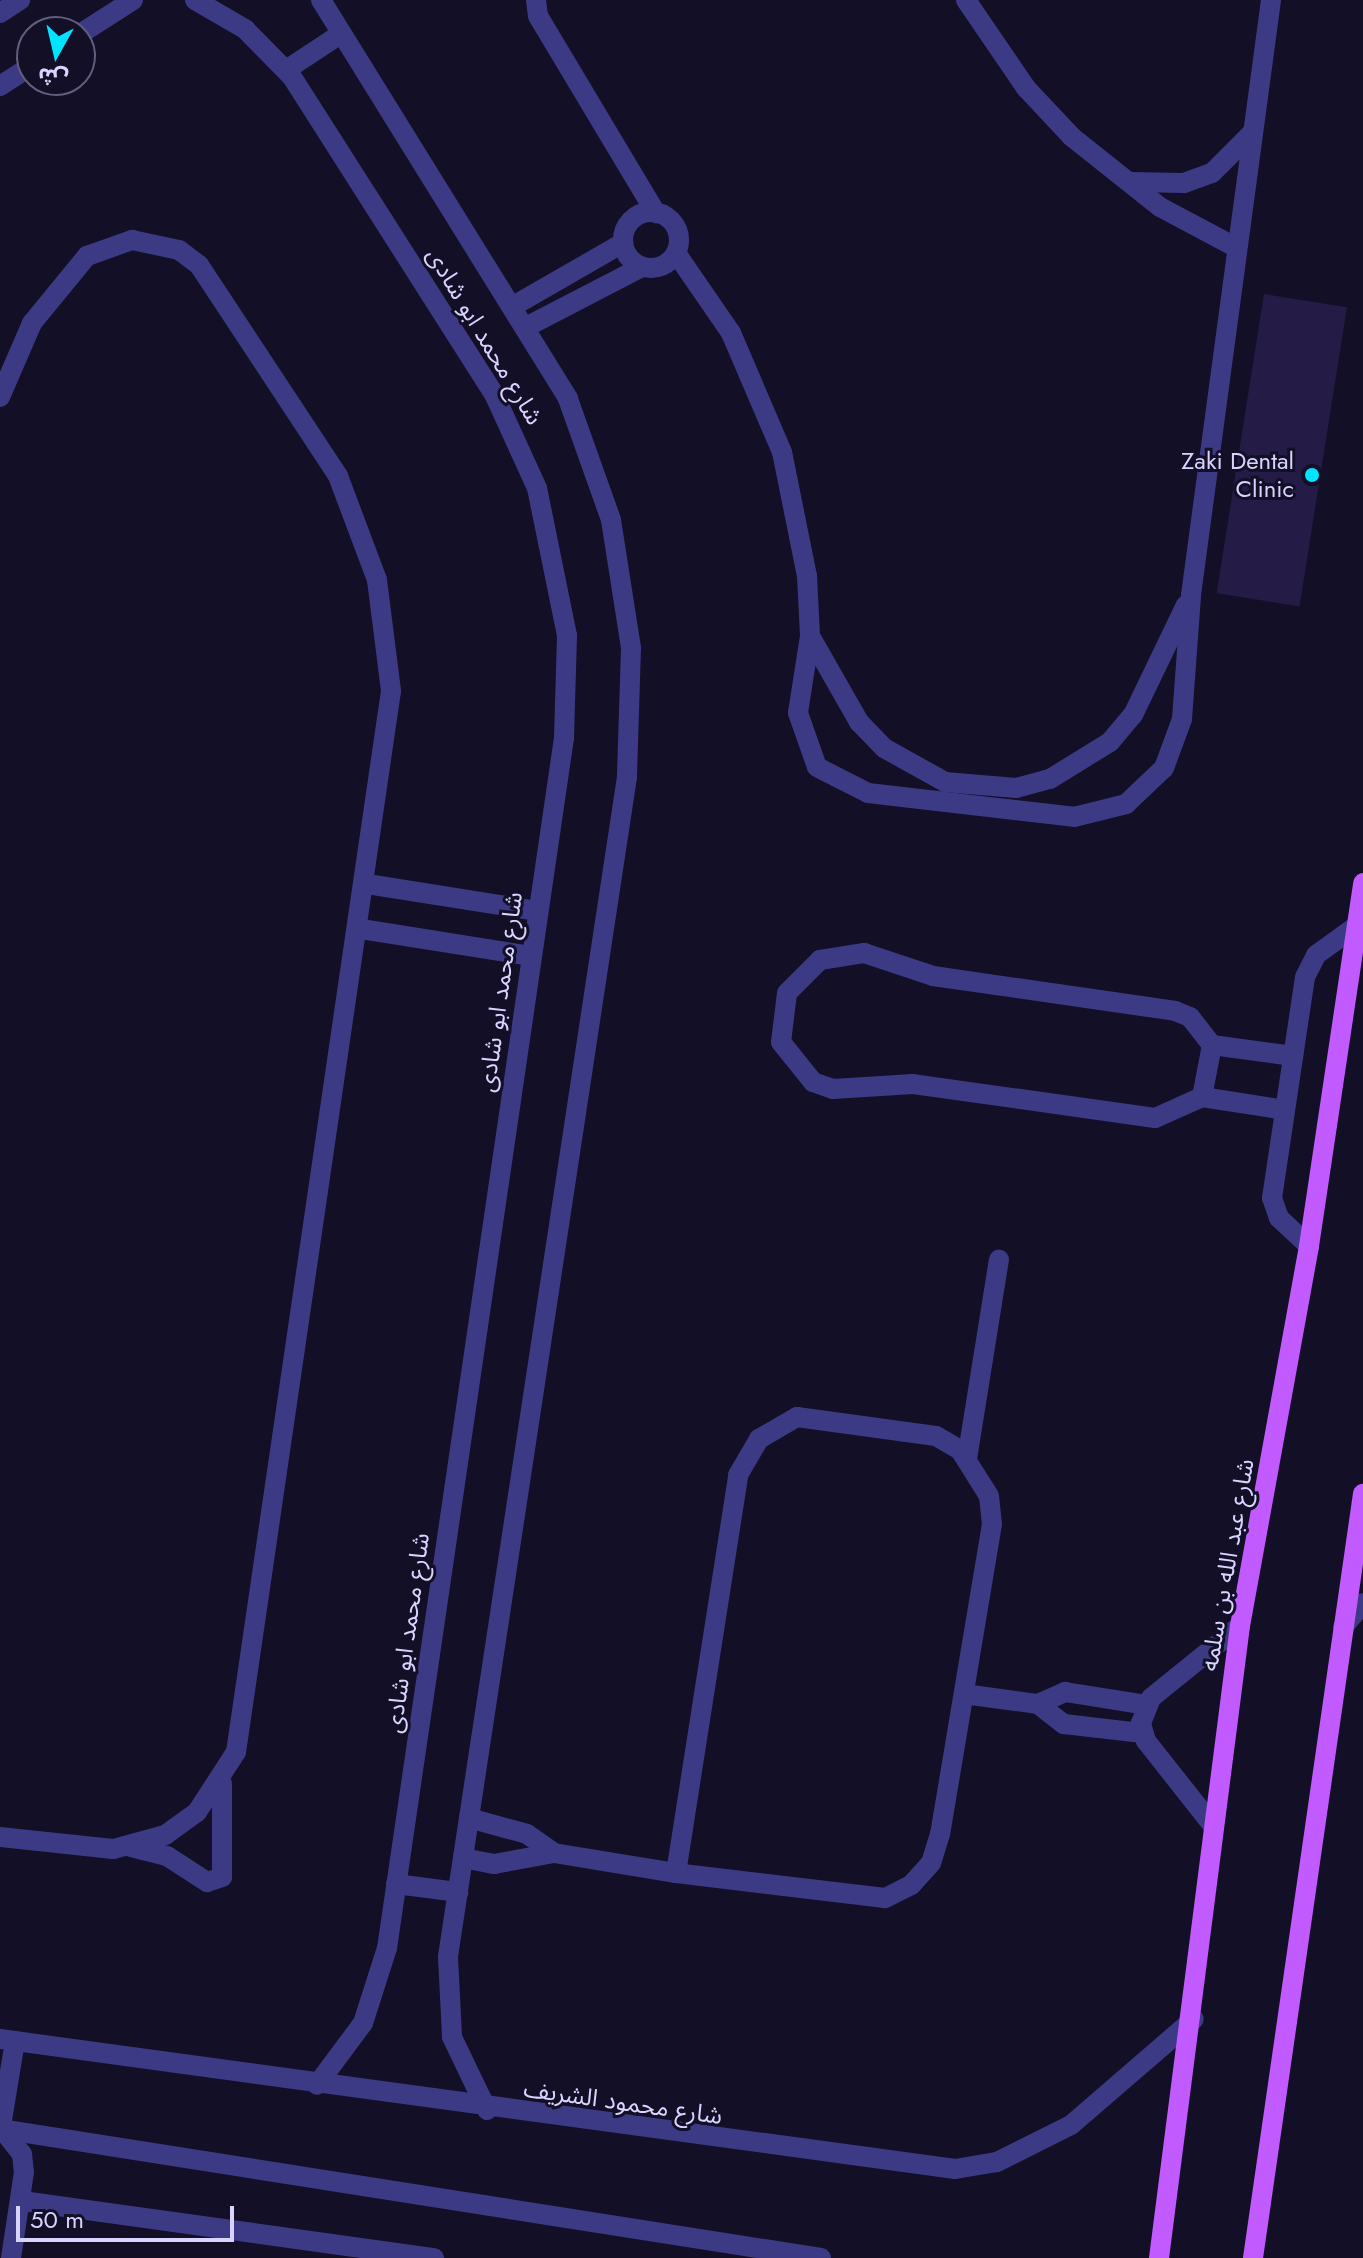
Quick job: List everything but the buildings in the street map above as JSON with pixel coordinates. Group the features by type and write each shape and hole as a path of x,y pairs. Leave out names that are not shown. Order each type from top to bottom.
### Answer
{"main road":[{"name":"شارع عبد الله بن سلمه","path":"1159,2258 1194,2019 1214,1827 1240,1626 1309,1246 1363,883"},
{"path":"1253,2258 1363,1494"}],"street":[{"path":"0,13 20,0"},
{"path":"96,24 133,0"},
{"name":"شارع محمد ابو شادى","path":"195,0 245,29 286,70 495,396 537,488 562,586 568,674 532,956 396,1884 378,1986 343,2056 317,2085"},
{"name":"شارع محمد ابو شادى","path":"321,0 339,35 528,326 573,410 611,520 624,584 632,713 458,1892 446,1997 452,2037 487,2110"},
{"path":"536,0 538,16 656,213 676,228 676,253 731,333 782,452 807,576 810,636 798,713 803,742 817,767 840,785 1074,817 1126,804 1171,756 1182,719 1191,595 1271,0"},
{"path":"966,0 1026,88 1124,181 1237,248"},
{"path":"286,70 339,35"},
{"path":"1124,181 1184,183 1212,173 1254,130"},
{"path":"515,305 623,243 632,220 656,213"},
{"path":"0,397 32,323 87,256 132,240 156,242 199,265 338,476 377,580 391,691 361,929 236,1752 222,1782 165,1835 127,1847"},
{"path":"623,243 642,267"},
{"path":"528,326 642,267 662,266 676,253"},
{"path":"810,636 859,722 884,748 945,782 1016,788 1071,769 1110,742 1133,715 1191,595"},
{"path":"367,884 538,911"},
{"path":"1309,1246 1279,1218 1272,1198 1305,977 1316,955 1356,926"},
{"path":"361,929 532,956"},
{"path":"1285,1110 1202,1097 1155,1118 913,1084 833,1089 796,1069 781,1042 781,1014 807,967 864,953 933,976 1175,1011 1190,1017 1212,1045 1293,1056"},
{"path":"1202,1097 1212,1045"},
{"path":"967,1459 999,1260"},
{"path":"463,1858 494,1864 554,1853 676,1873 854,1899 885,1898 911,1885 931,1863 940,1834 992,1524 989,1496 967,1459 936,1436 797,1417 746,1455 676,1873"},
{"path":"1343,1627 1363,1603"},
{"path":"1214,1827 1142,1733 1146,1705 1240,1626"},
{"path":"1038,1704 1065,1692 1146,1705"},
{"path":"964,1694 1038,1704 1064,1724 1142,1733"},
{"path":"0,1837 127,1847 167,1856 207,1882 222,1877 222,1782"},
{"path":"469,1818 500,1823 554,1853"},
{"path":"396,1884 458,1892"},
{"name":"شارع محمود الشريف","path":"8,2040 487,2110 955,2169 997,2162 1071,2125 1194,2019"},
{"path":"8,2040 1,2130 22,2154 22,2201 11,2258"},
{"path":"1,2130 821,2258"},
{"path":"22,2201 434,2258"}],"place":[{"name":"Zaki Dental Clinic","path":"1312,475"}]}
